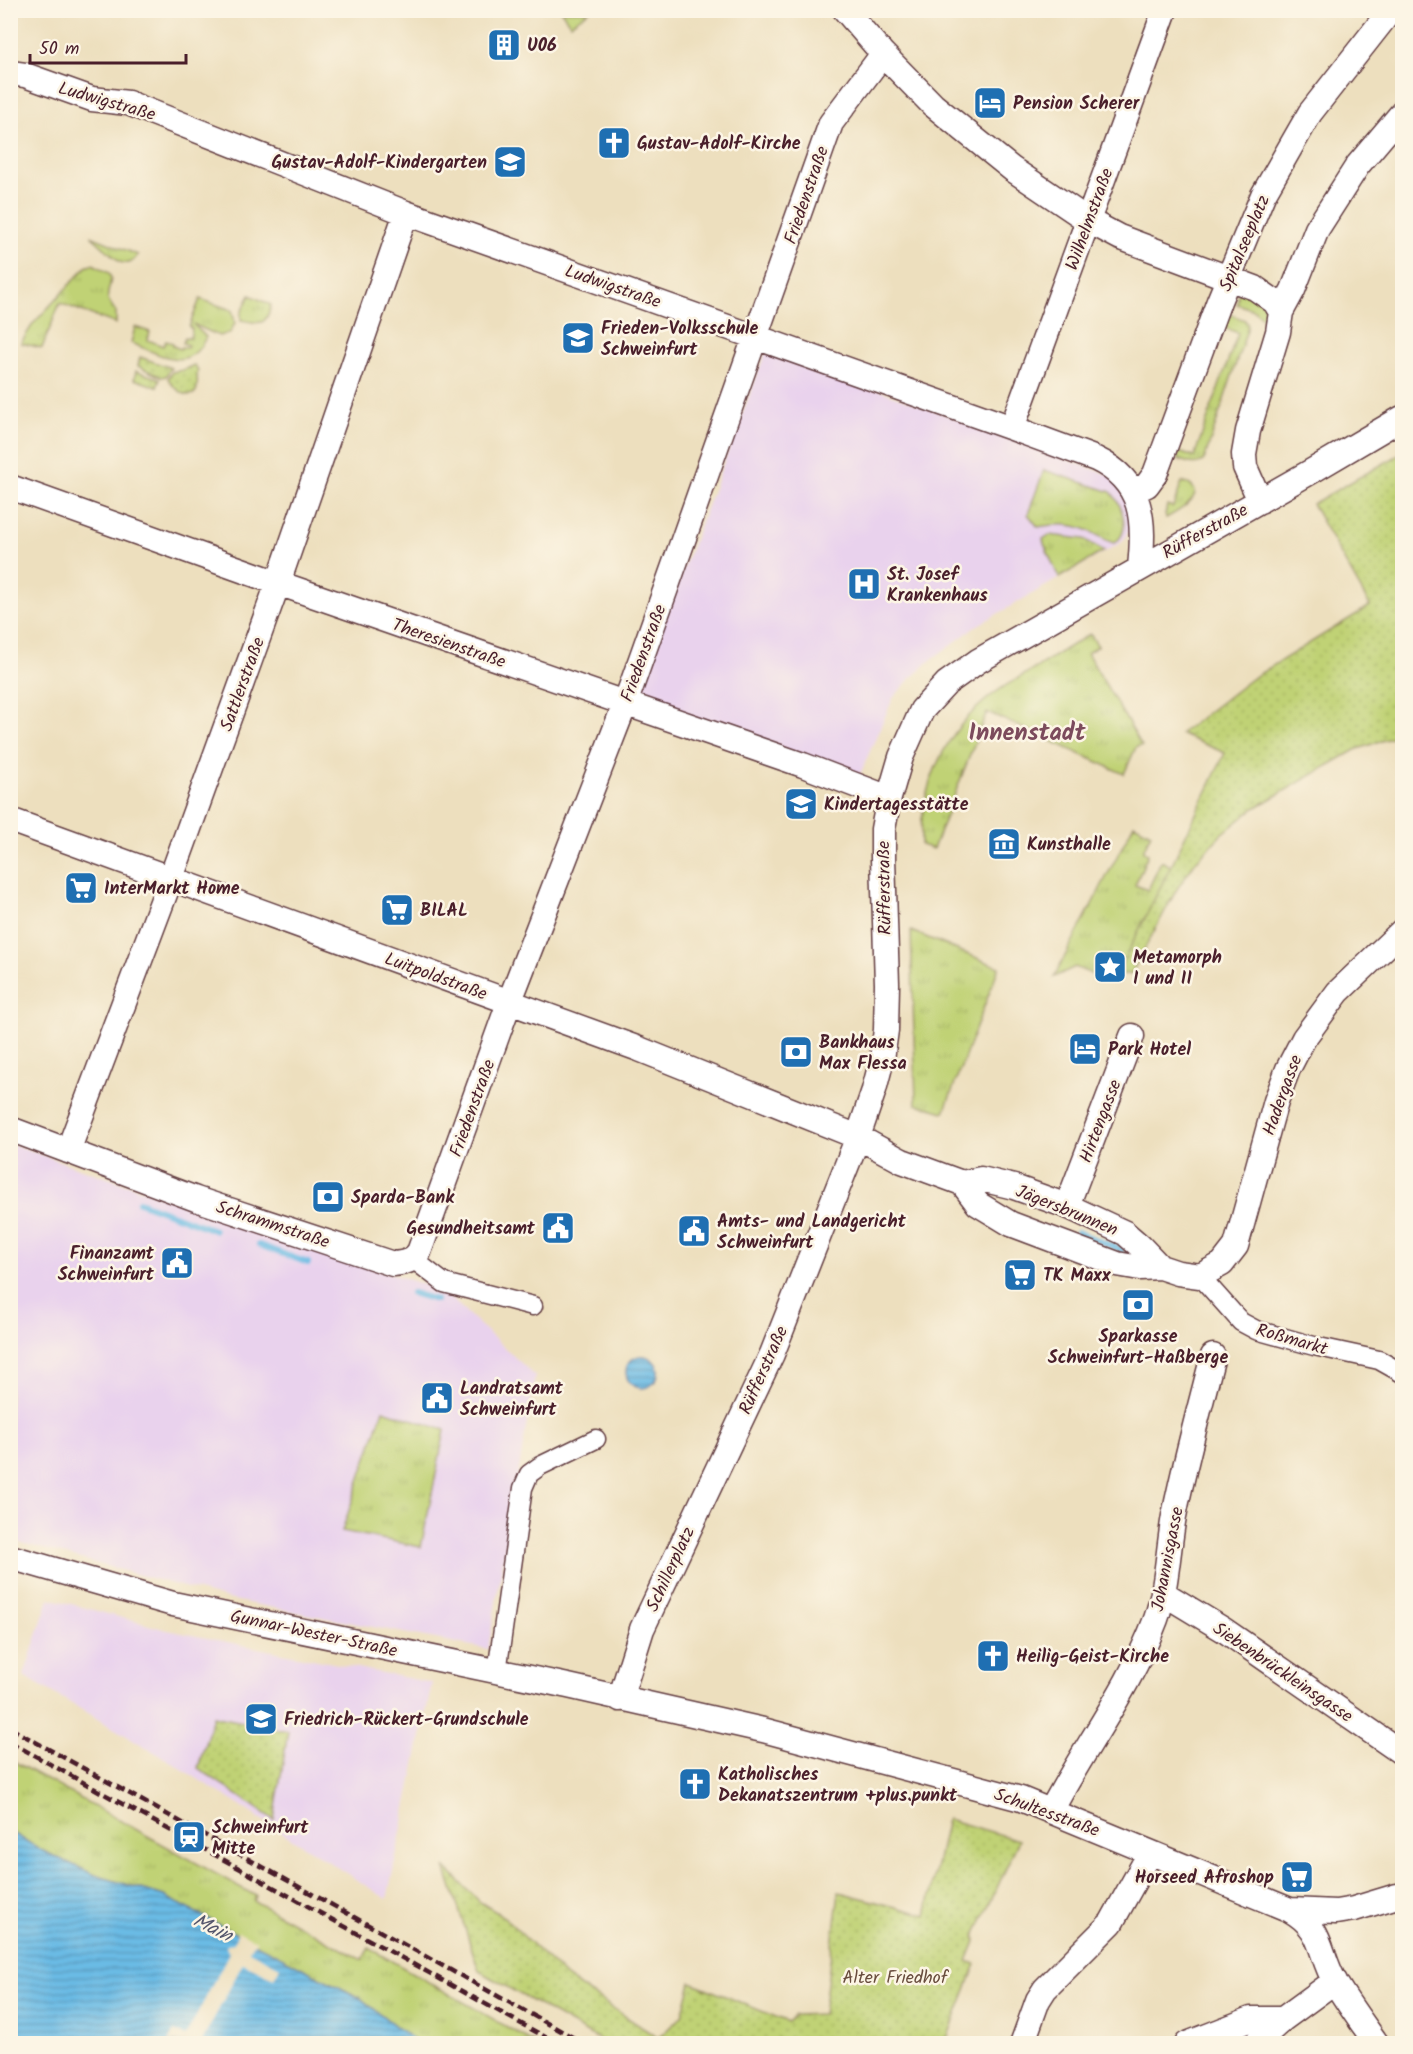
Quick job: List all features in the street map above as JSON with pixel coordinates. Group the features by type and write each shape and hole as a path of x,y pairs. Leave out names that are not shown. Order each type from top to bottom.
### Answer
{"street":[{"path":"845,10 883,54 933,105 1012,169 1089,221 1119,237 1266,294 1281,312"},
{"name":"Wilhelmstraße","path":"1012,428 1165,10"},
{"name":"Spitalseeplatz","path":"1134,492 1147,485 1155,474 1228,278 1263,195 1310,112 1391,10"},
{"name":"Friedenstraße","path":"413,1259 425,1238 509,1003 625,705 831,123 883,54"},
{"name":"Ludwigstraße","path":"10,74 25,75 92,99 128,103 406,213 1012,428 1107,465 1120,474 1134,492 1141,516 1143,535 1140,567"},
{"path":"1260,501 1245,466 1244,454 1248,430 1278,332 1281,312 1293,290 1317,229 1358,165 1402,113"},
{"name":"Sattlerstraße","path":"68,1151 278,584 406,213"},
{"name":"Rüfferstraße","path":"731,1443 771,1354 858,1137 874,1090 882,1059 887,984 883,829 901,757 922,710 947,683 978,661 1402,418"},
{"name":"Theresienstraße","path":"10,487 278,584 803,765 889,798"},
{"name":"Luitpoldstraße","path":"10,820 639,1049 858,1137"},
{"name":"Hadergasse","path":"1200,1276 1222,1264 1236,1246 1276,1101 1288,1069 1304,1038 1338,992 1402,931"},
{"name":"Hirtengasse","path":"1067,1206 1132,1036"},
{"name":"Schrammstraße","path":"10,1129 196,1198 393,1264 413,1259"},
{"name":"Jägersbrunnen","path":"858,1137 902,1161 962,1183 981,1179 1014,1187 1067,1206 1125,1233 1140,1245 1160,1267"},
{"name":"Jägersbrunnen","path":"962,1183 978,1204 1011,1224 1117,1264 1140,1268 1160,1267 1178,1273 1200,1276"},
{"path":"413,1259 444,1282 533,1306"},
{"name":"Roßmarkt","path":"1200,1276 1241,1322 1256,1330 1314,1347 1379,1360 1402,1373"},
{"name":"Johannisgasse","path":"1051,1811 1117,1700 1141,1654 1156,1618 1163,1593 1174,1516 1213,1356"},
{"path":"497,1672 523,1488 529,1474 540,1466 596,1439"},
{"name":"Schillerplatz","path":"620,1699 642,1629 731,1443"},
{"name":"Gunnar-Wester-Straße","path":"10,1557 173,1604 620,1699"},
{"name":"Siebenbrückleinsgasse","path":"1163,1593 1224,1630 1402,1753"},
{"name":"Schultesstraße","path":"620,1699 763,1730 1021,1799 1290,1910"},
{"path":"1023,2043 1042,1995 1111,1923 1150,1853"},
{"path":"1290,1910 1336,1912 1354,1909 1400,1894"},
{"path":"1290,1910 1302,1917 1316,1932 1335,1981 1377,2043"},
{"path":"1255,2043 1283,2019 1335,1981"},
{"path":"1187,2043 1251,2019 1283,2019"}],"shaded area":[{"name":"St. Josef Krankenhaus","path":"767,349 1114,477 1136,518 1122,542 978,625 932,659 909,680 893,698 858,779 633,701"},
{"path":"10,1143 443,1291 535,1376 488,1649 228,1599 11,1540"},
{"name":"Friedrich-Rückert-Grundschule","path":"49,1598 167,1630 432,1683 387,1899 168,1760 24,1676"}],"green space":[{"path":"561,11 589,11 570,24"},
{"path":"91,236 138,255 130,263 120,262"},
{"path":"93,264 109,273 111,278 108,296 116,312 116,324 60,303 42,348 21,343 33,324 86,267"},
{"path":"1239,290 1264,302 1274,328 1254,310 1237,304"},
{"path":"250,295 271,305 267,317 262,322 241,320 241,313"},
{"path":"200,299 232,310 235,323 230,333 219,336 193,324 206,337 199,349 191,356 182,358 163,356 131,343 135,327 150,332 148,340 163,346 166,341 180,349 187,348 188,345 183,343 185,337 190,338 192,329 189,327"},
{"path":"1229,314 1245,320 1248,325 1204,460 1194,464 1177,459 1179,452 1194,457 1238,333 1223,327"},
{"path":"140,357 171,368 166,376 161,377 138,366"},
{"path":"194,365 198,370 197,389 189,395 172,385 168,378 172,372"},
{"path":"136,371 160,379 157,387 134,379"},
{"path":"1402,453 1402,734 1355,750 1253,809 1222,834 1196,861 1177,889 1131,974 1117,974 1225,753 1180,734 1251,679 1370,606 1312,504"},
{"path":"1044,470 1111,492 1122,511 1124,526 1119,538 1114,543 1087,530 1069,525 1038,527 1028,514"},
{"path":"1182,482 1195,490 1194,495 1185,506 1166,518 1167,505 1173,507"},
{"path":"1049,535 1084,539 1104,551 1059,578 1044,544 1043,539"},
{"path":"1090,634 1098,646 1087,653 1142,746 1136,747 1124,774 987,712 933,849 921,845 921,826 928,788 943,751 966,720 999,690"},
{"path":"1134,824 1151,833 1143,851 1148,854 1135,885 1148,890 1161,861 1171,866 1117,974 1103,979 1075,967 1054,977"},
{"path":"911,931 999,967 944,1112 916,1104"},
{"path":"383,1410 445,1430 421,1547 342,1531"},
{"path":"213,1716 288,1731 274,1820 198,1768"},
{"path":"11,1760 256,1896 254,1901 362,1960 369,1948 535,2043 417,2043 360,1998 164,1896 95,1875 43,1851 11,1832"},
{"name":"Alter Friedhof","path":"947,1819 1019,1840 974,1938 976,1939 967,1961 976,1964 946,2041 938,2039 936,2043 605,2043 479,1971 445,1867 480,1902 503,1916 567,1978 658,2038 682,2016 691,1982 788,2022 795,2015 823,2014 839,1892 926,1915"}],"water":[{"path":"642,1356 653,1361 658,1372 653,1383 642,1388 631,1383 626,1372 631,1361"},
{"name":"Main","path":"11,1832 43,1851 95,1875 164,1896 360,1998 417,2043 11,2044"}],"pier":[{"path":"238,1931 257,1941 249,1951 280,1967 274,1978 243,1963 201,2043 168,2042 174,2031 186,2036 229,1953 227,1944 234,1943"}],"waterway":[{"path":"139,1202 214,1230"},
{"path":"1077,1232 1122,1250"},
{"path":"259,1245 308,1263"},
{"path":"412,1293 436,1300"}],"railway":[{"path":"10,1728 585,2044"},
{"path":"10,1742 558,2044"}],"place":[{"name":"U06","path":"504,45"},
{"name":"Pension Scherer","path":"990,103"},
{"name":"Gustav-Adolf-Kirche","path":"614,143"},
{"name":"Gustav-Adolf-Kindergarten","path":"510,162"},
{"name":"Frieden-Volksschule Schweinfurt","path":"578,338"},
{"name":"St. Josef Krankenhaus","path":"864,584"},
{"name":"Kindertagesstätte","path":"801,804"},
{"name":"Kunsthalle","path":"1004,844"},
{"name":"InterMarkt Home","path":"81,888"},
{"name":"BILAL","path":"397,910"},
{"name":"Metamorph I und II","path":"1110,967"},
{"name":"Park Hotel","path":"1085,1049"},
{"name":"Bankhaus Max Flessa","path":"796,1052"},
{"name":"Sparda-Bank","path":"328,1197"},
{"name":"Gesundheitsamt","path":"558,1228"},
{"name":"Amts- und Landgericht Schweinfurt","path":"694,1231"},
{"name":"Finanzamt Schweinfurt","path":"177,1263"},
{"name":"TK Maxx","path":"1020,1275"},
{"name":"Sparkasse Schweinfurt-Haßberge","path":"1138,1305"},
{"name":"Landratsamt Schweinfurt","path":"437,1398"},
{"name":"Heilig-Geist-Kirche","path":"993,1656"},
{"name":"Friedrich-Rückert-Grundschule","path":"261,1719"},
{"name":"Katholisches Dekanatszentrum +plus.punkt","path":"695,1784"},
{"name":"Schweinfurt Mitte","path":"189,1837"},
{"name":"Horseed Afroshop","path":"1297,1877"}],"district":[{"name":"Innenstadt","path":"1027,732"}]}
